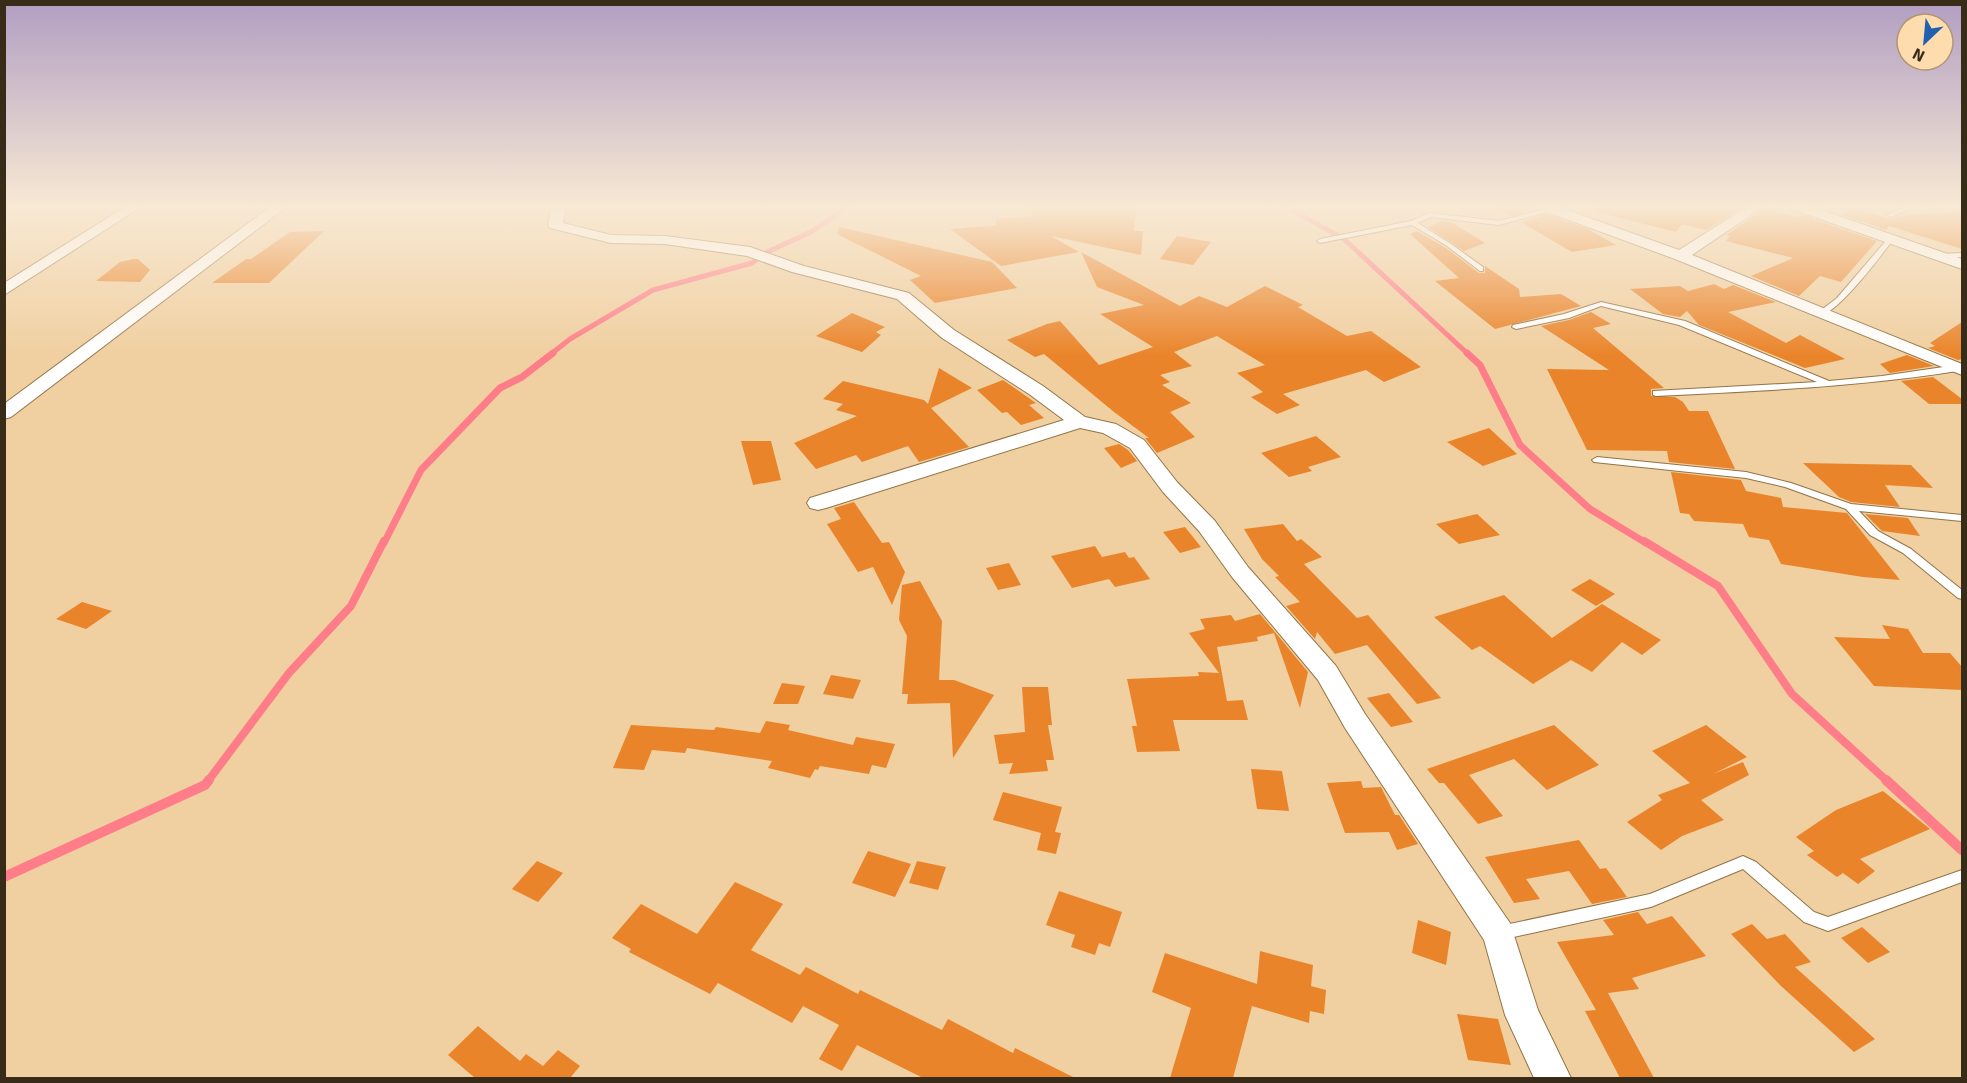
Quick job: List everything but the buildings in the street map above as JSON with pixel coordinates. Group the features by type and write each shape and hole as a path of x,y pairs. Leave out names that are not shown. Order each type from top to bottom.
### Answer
{"street":[{"path":"4,290 58,256"},
{"path":"4,413 214,256"},
{"path":"761,256 903,296 948,334 1036,390 1079,422 1109,428 1137,444 1170,487 1207,526 1240,572 1327,673 1355,721 1499,934 1521,1015 1553,1078"},
{"path":"1680,256 1959,369"},
{"path":"1941,256 1962,264"},
{"path":"818,503 1079,422"}],"lane":[{"path":"1463,256 1480,269"},
{"path":"1823,313 1840,300 1877,256"},
{"path":"1941,256 1951,256"},
{"path":"1516,327 1566,316 1601,304 1682,323 1828,384"},
{"path":"1656,393 1828,384 1959,369"},
{"path":"1597,460 1746,475 1788,485 1850,507 1962,518"},
{"path":"1850,507 1874,533 1907,551 1962,595"},
{"path":"1499,934 1651,900 1743,862 1752,866 1809,918 1828,924 1962,876"}],"waterway":[{"path":"551,354 570,339 653,290 752,263 762,256"},
{"path":"1362,256 1468,354"},
{"path":"384,543 421,470 500,388 522,377 553,353"},
{"path":"1467,353 1480,365 1520,445 1590,509 1646,543"},
{"path":"208,781 289,673 351,606 384,541"},
{"path":"1644,541 1718,586 1792,694 1887,781"},
{"path":"4,877 205,785 209,780"},
{"path":"1886,780 1962,850"}]}
